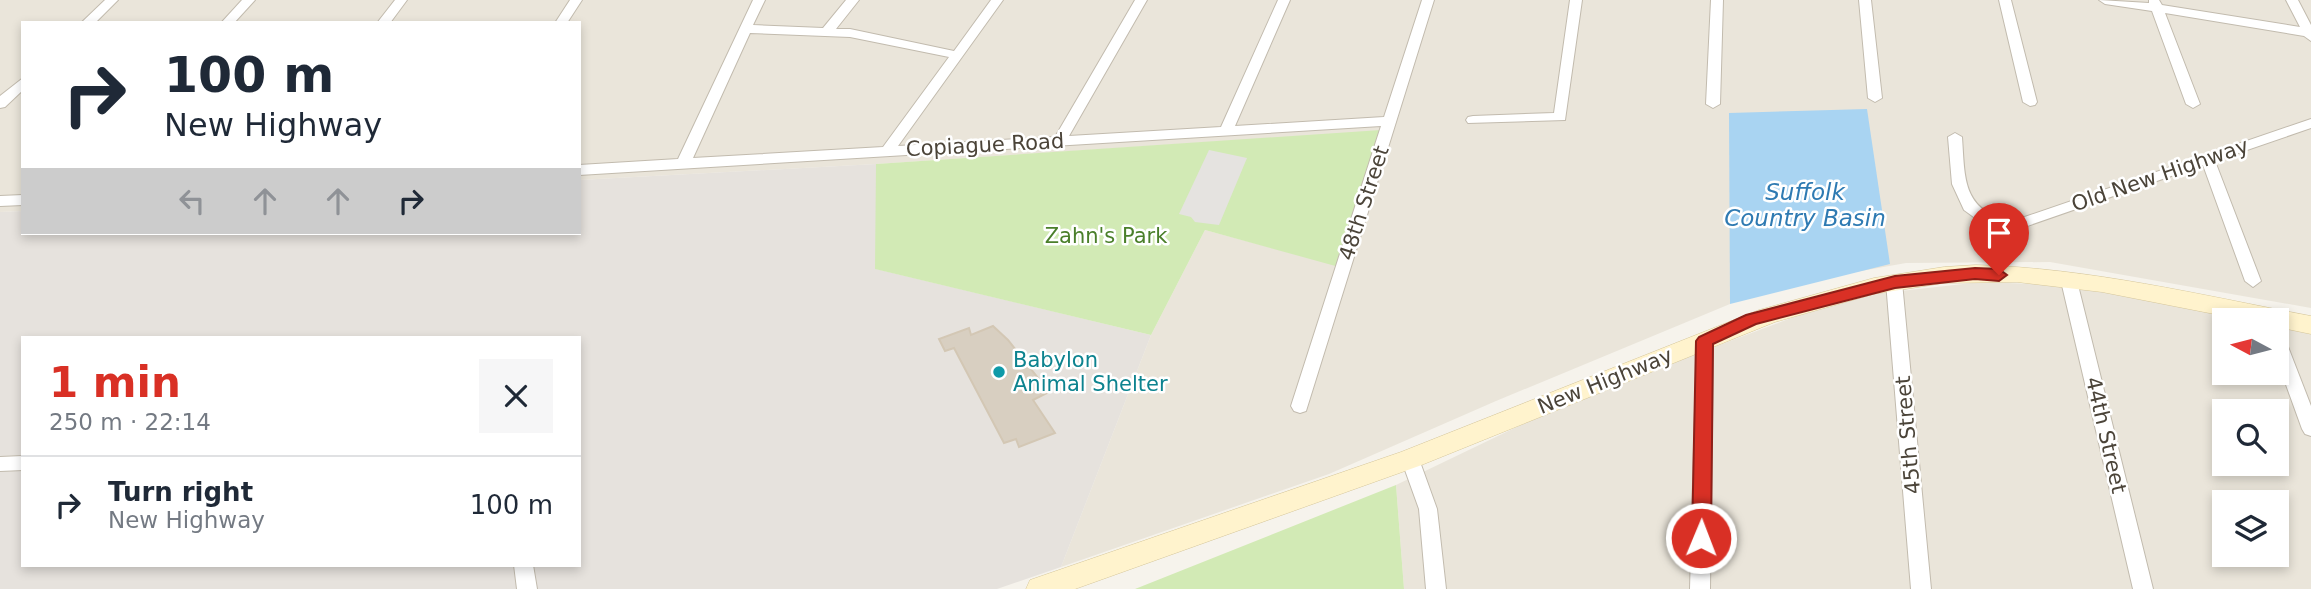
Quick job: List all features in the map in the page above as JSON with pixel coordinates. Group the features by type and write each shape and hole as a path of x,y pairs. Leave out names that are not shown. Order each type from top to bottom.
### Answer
{"main road":[{"name":"New Highway","path":"1040,589 1410,459 1704,341 1752,319 1895,282 1975,273 2069,281 2212,308"},
{"name":"New Highway","path":"2289,322 2311,325"}],"street":[{"path":"89,21 112,0"},
{"path":"229,21 249,0"},
{"path":"385,21 401,0"},
{"path":"562,21 576,0"},
{"path":"683,164 759,0"},
{"path":"827,31 853,0"},
{"path":"887,151 996,0"},
{"path":"1059,141 1141,0"},
{"path":"1226,130 1284,0"},
{"name":"48th Street","path":"1300,406 1428,0"},
{"path":"1473,120 1560,117 1576,0"},
{"path":"1713,104 1717,0"},
{"path":"1865,0 1875,98"},
{"path":"2005,0 2030,102"},
{"path":"2105,0 2155,4 2310,34"},
{"path":"2292,0 2310,34"},
{"path":"2155,4 2193,104"},
{"path":"746,29 827,31 956,55"},
{"path":"0,104 21,84"},
{"name":"Copiague Road","path":"581,170 1390,121"},
{"name":"Old New Highway","path":"1955,137 1959,186 1970,211 1992,223 2010,227 2311,123"},
{"path":"2207,158 2253,281"},
{"path":"0,201 21,200"},
{"name":"44th Street","path":"2069,281 2143,589"},
{"name":"45th Street","path":"1895,282 1922,589"},
{"path":"1700,589 1704,341"},
{"path":"2289,371 2311,429"},
{"path":"1410,459 1428,509 1436,589"},
{"path":"0,464 21,463"},
{"path":"523,567 527,589"}],"shaded area":[{"path":"0,0 2311,0 2311,308 2050,262 1906,263 1743,292 1730,298 1730,304 1329,474 1061,567 1151,335 1205,230 1339,266 1381,131 876,164 581,180 581,21 21,21 21,211 0,212"},
{"path":"1209,150 1247,158 1219,225 1195,222 1191,217 1179,214"},
{"path":"876,164 876,269 1151,335 1061,567 997,589 0,589 0,212 21,211 21,235 581,235 581,180"},
{"path":"1981,282 2056,285 2212,311 2212,385 2289,385 2289,326 2311,331 2311,589 1404,589 1396,485 1571,401 1823,306 1883,293"}],"green space":[{"name":"Zahn's Park","path":"1381,130 1339,267 1205,230 1151,335 875,269 876,164"},
{"path":"1396,485 1404,589 1135,589"}],"water":[{"name":"Suffolk Country Basin","path":"1867,109 1890,264 1730,304 1729,113"}],"building":[{"name":"Babylon Animal Shelter","path":"993,326 1008,340 1049,392 1033,400 1055,433 1019,447 1016,439 1004,443 954,348 945,351 939,339 969,328 971,335"}],"place":[{"name":"Babylon Animal Shelter","path":"999,372"}],"route":[{"path":"1701,538 1704,341 1752,319 1895,282 1975,273 1999,275"}]}
